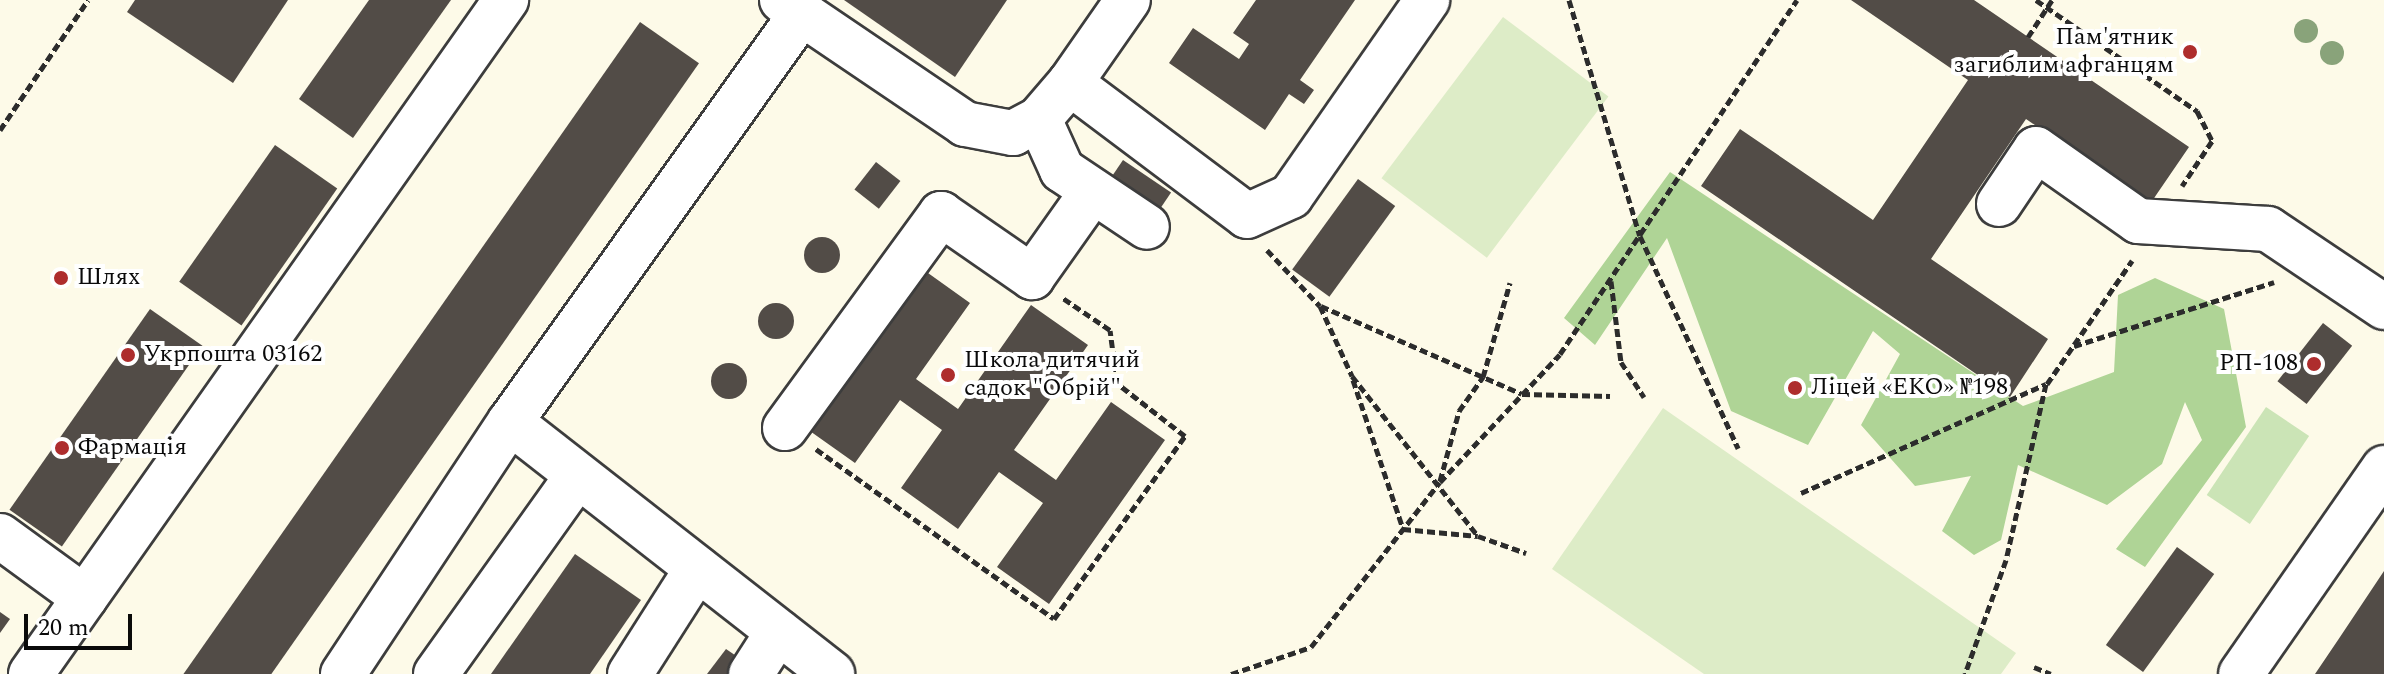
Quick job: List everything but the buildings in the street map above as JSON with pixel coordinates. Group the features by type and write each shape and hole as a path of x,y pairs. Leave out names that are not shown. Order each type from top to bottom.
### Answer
{"lane":[{"path":"31,674 506,0"},
{"path":"343,674 792,6 965,124 1013,133 1039,119 1070,83 1128,0"},
{"path":"1070,83 1247,216 1291,196 1427,0"},
{"path":"1039,119 1062,170 1147,227"},
{"path":"1999,204 2036,149 2138,221 2268,229 2320,268 2384,307"},
{"path":"785,428 941,214 1032,277 1093,191"},
{"path":"510,422 832,674"},
{"path":"2241,674 2384,468"},
{"path":"436,674 578,475"},
{"path":"0,536 85,598"},
{"path":"630,674 697,569"},
{"path":"751,674 778,632"}],"path":[{"path":"0,130 88,0"},
{"path":"1569,0 1640,236 1738,448"},
{"path":"1231,674 1311,647 1440,482 1560,354 1797,0"},
{"path":"2028,37 2052,0"},
{"path":"1247,216 1280,272 1320,306 1522,394 1610,396"},
{"path":"2072,347 2320,268"},
{"path":"785,428 1054,619 1185,436 1117,383 1110,330 1032,277"},
{"path":"1611,280 1621,362 1644,397"},
{"path":"1440,482 1459,411 1483,377 1510,283"},
{"path":"1320,306 1352,376 1403,529"},
{"path":"1352,376 1440,482 1478,536"},
{"path":"1801,493 2046,384 2006,560 1965,674"},
{"path":"1403,529 1478,536 1526,553"},
{"path":"2034,667 2051,674"}],"green space":[{"path":"1503,17 1608,96 1487,258 1381,178"},
{"path":"1670,172 2023,406 2114,372 2118,295 2155,278 2224,309 2246,427 2145,567 2116,549 2202,440 2185,402 2162,464 2107,505 2018,465 2001,540 1974,555 1942,531 1971,476 1915,486 1861,425 1900,354 1873,331 1808,445 1731,411 1667,238 1595,345 1564,318"},
{"path":"2266,407 2309,436 2250,524 2207,495"},
{"path":"1663,408 2016,653 2001,674 1704,674 1552,569"}],"place":[{"name":"Пам'ятник загиблим афганцям","path":"2190,52"},
{"name":"Шлях","path":"61,278"},
{"name":"Укрпошта 03162","path":"128,355"},
{"name":"РП-108","path":"2314,364"},
{"name":"Школа дитячий садок \"Обрій\"","path":"948,375"},
{"name":"Ліцей «ЕКО» №198","path":"1795,388"},
{"name":"Фармація","path":"62,448"}]}
